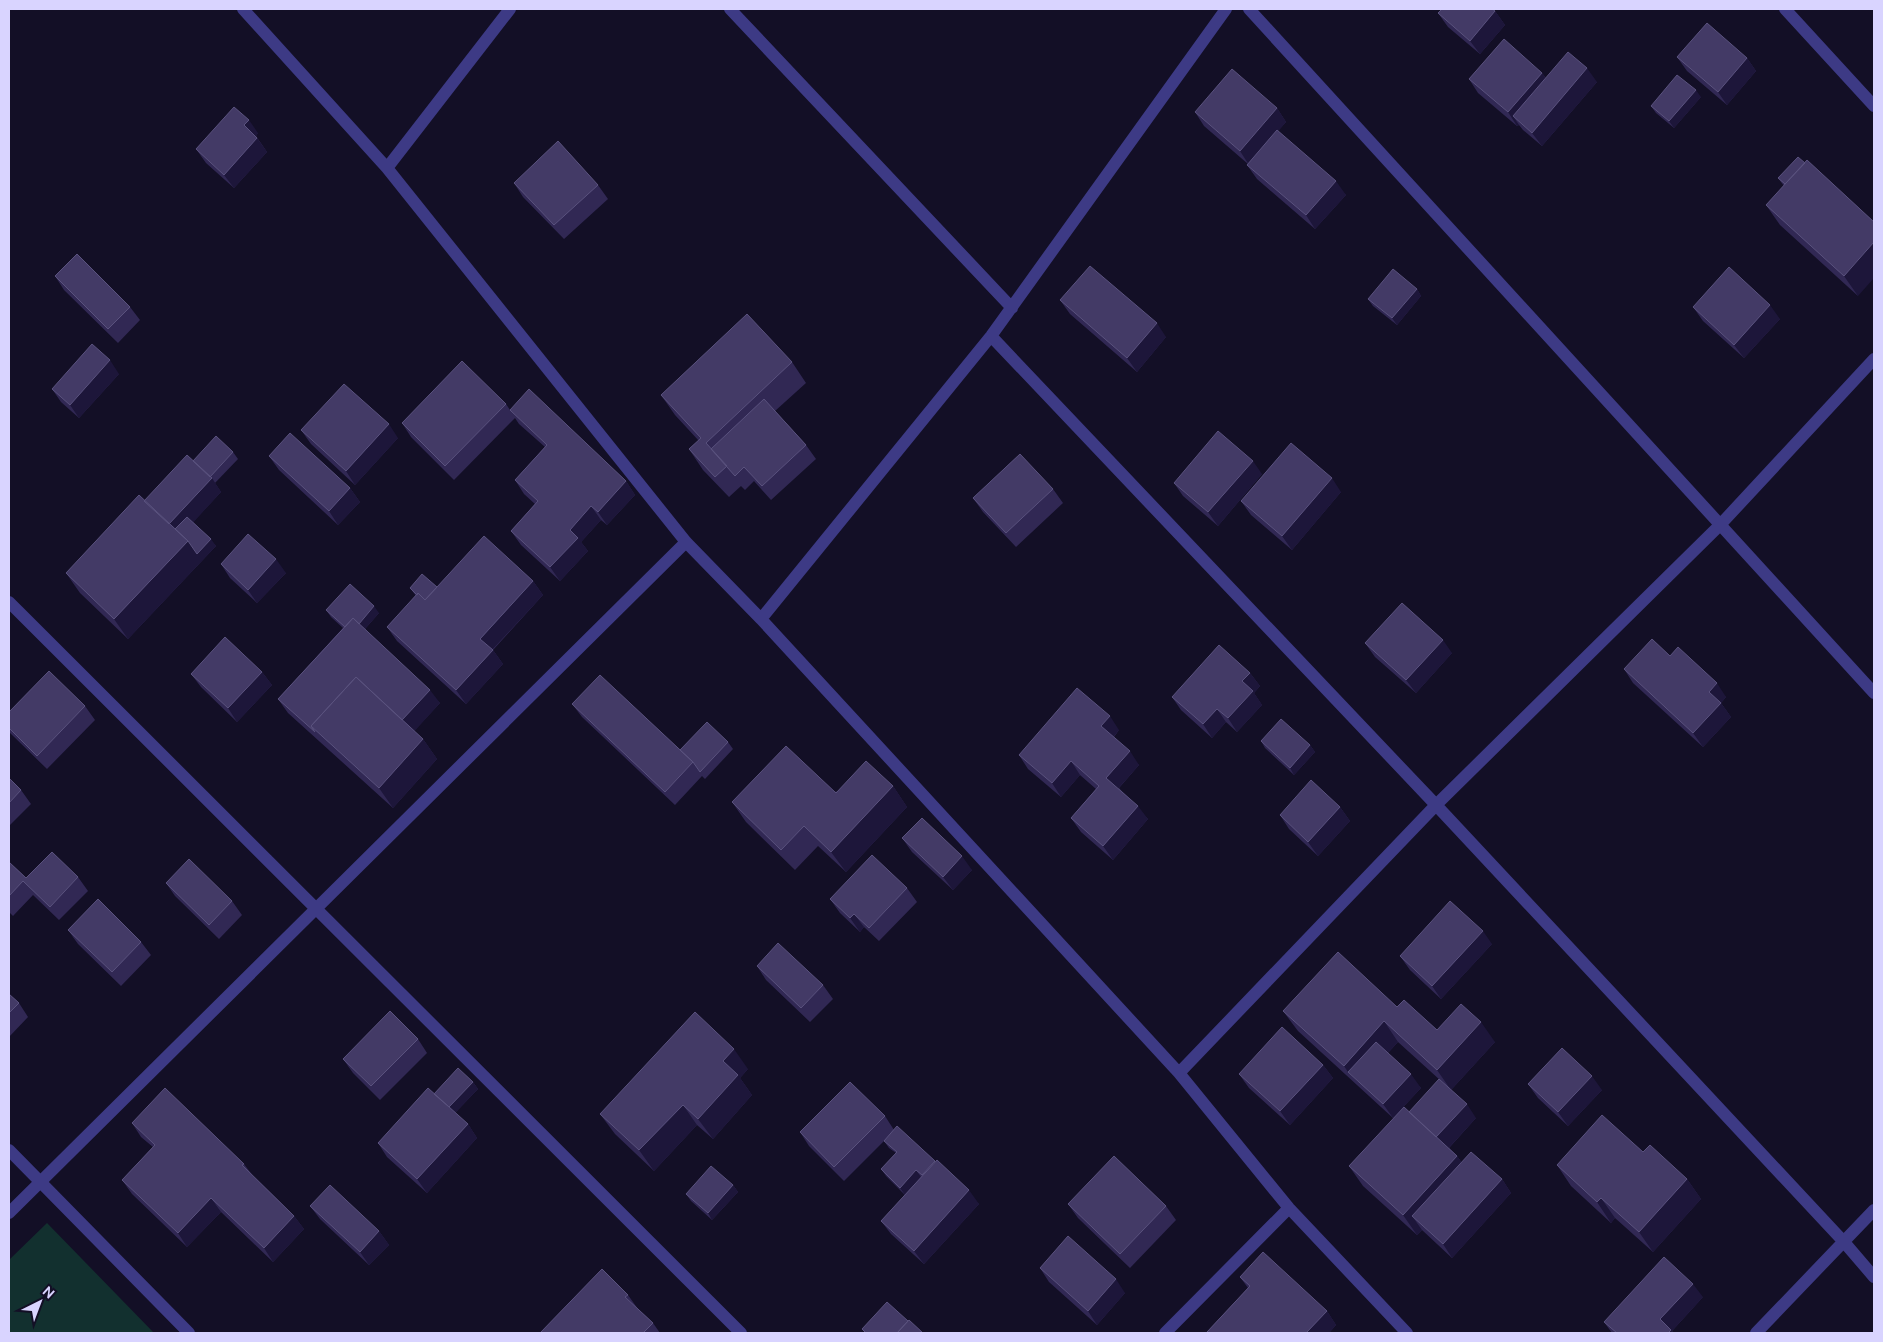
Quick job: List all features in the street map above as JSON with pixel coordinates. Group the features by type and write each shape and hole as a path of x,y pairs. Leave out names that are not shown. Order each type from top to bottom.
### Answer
{"street":[{"path":"243,9 386,168 686,542 761,619 1179,1073 1289,1208 1407,1333"},
{"path":"386,168 510,9"},
{"path":"730,9 1012,308"},
{"path":"761,619 991,336 1226,9"},
{"path":"1248,9 1874,693"},
{"path":"1786,9 1874,106"},
{"path":"991,336 1436,805 1844,1242 1874,1278"},
{"path":"1179,1073 1436,805 1720,525 1874,359"},
{"path":"9,1213 686,542"},
{"path":"9,602 741,1333"},
{"path":"9,1150 189,1333"},
{"path":"1164,1333 1289,1208"},
{"path":"1756,1333 1874,1210"}],"green space":[{"path":"47,1223 154,1333 9,1333 9,1260"}],"building":[{"path":"1442,9 1492,9 1495,11 1470,41 1438,13"},
{"path":"1707,23 1747,58 1718,92 1677,57"},
{"path":"1504,39 1542,73 1508,112 1469,79"},
{"path":"1568,52 1587,68 1532,133 1513,116"},
{"path":"1232,69 1277,108 1240,151 1195,112"},
{"path":"1677,75 1696,90 1669,121 1651,106"},
{"path":"234,107 249,120 244,125 257,138 224,175 196,149"},
{"path":"1277,130 1336,181 1306,215 1247,165"},
{"path":"558,141 598,185 554,225 514,183"},
{"path":"1798,157 1805,163 1785,184 1778,178"},
{"path":"1807,160 1874,222 1874,242 1844,276 1766,205"},
{"path":"77,254 130,307 108,329 55,276"},
{"path":"1090,266 1157,323 1127,358 1060,300"},
{"path":"1729,267 1770,305 1734,345 1693,307"},
{"path":"1393,269 1417,289 1392,318 1368,299"},
{"path":"747,314 792,362 706,443 727,466 715,477 689,449 701,438 661,395"},
{"path":"92,344 110,360 70,405 52,389"},
{"path":"462,361 506,404 445,466 402,423"},
{"path":"344,384 389,424 346,471 301,430"},
{"path":"529,389 626,481 598,512 591,506 570,530 578,538 550,567 511,531 538,501 515,480 547,445 510,410"},
{"path":"764,399 806,445 762,486 744,467 735,476 711,449"},
{"path":"1218,431 1253,461 1208,512 1174,483"},
{"path":"290,433 350,488 329,511 269,456"},
{"path":"216,436 233,452 210,477 193,461"},
{"path":"1291,443 1332,478 1282,536 1241,501"},
{"path":"1020,454 1053,489 1006,533 973,498"},
{"path":"187,455 212,478 169,524 144,501"},
{"path":"139,495 188,541 114,619 66,573"},
{"path":"187,517 211,539 197,554 188,541 175,529"},
{"path":"248,534 276,559 248,590 221,564"},
{"path":"484,536 533,581 480,639 493,650 456,690 387,627 418,593 425,600"},
{"path":"422,574 437,587 425,600 410,588"},
{"path":"350,584 374,606 359,624 353,618 345,627 326,610"},
{"path":"1402,603 1443,640 1406,680 1365,643"},
{"path":"353,618 430,690 402,720 356,677 311,726 315,732 278,699"},
{"path":"225,637 262,672 228,708 191,674"},
{"path":"1652,639 1670,656 1678,647 1717,683 1709,692 1721,703 1693,733 1624,669"},
{"path":"1219,645 1250,673 1242,681 1253,691 1228,718 1217,709 1203,724 1172,697"},
{"path":"49,671 85,706 37,756 9,728 9,712"},
{"path":"600,675 693,762 665,792 572,704"},
{"path":"356,677 423,739 379,788 311,726"},
{"path":"1077,688 1110,716 1101,726 1130,751 1106,778 1138,806 1103,846 1071,818 1099,786 1071,761 1052,783 1019,755"},
{"path":"1281,719 1310,745 1290,768 1261,741"},
{"path":"707,722 728,742 700,772 693,762 680,750"},
{"path":"786,746 836,793 866,761 893,786 831,852 804,826 781,850 732,802"},
{"path":"9,778 21,790 9,803"},
{"path":"1311,780 1340,807 1308,842 1280,815"},
{"path":"922,818 962,856 943,877 902,838"},
{"path":"52,852 78,877 50,907 23,881 9,896 9,862 26,878"},
{"path":"872,855 907,888 869,928 854,914 850,918 830,899"},
{"path":"189,859 232,901 209,925 166,883"},
{"path":"98,899 141,942 112,972 68,930"},
{"path":"1450,901 1483,931 1432,986 1400,956"},
{"path":"778,943 823,985 801,1008 757,966"},
{"path":"1338,952 1397,1007 1404,1000 1437,1030 1461,1004 1481,1022 1437,1070 1384,1021 1344,1066 1283,1011"},
{"path":"9,994 19,1003 9,1013"},
{"path":"390,1011 418,1039 371,1086 343,1059"},
{"path":"695,1012 734,1049 723,1061 738,1075 698,1119 683,1105 639,1150 600,1114"},
{"path":"1282,1027 1323,1065 1280,1111 1239,1074"},
{"path":"1376,1042 1411,1074 1383,1104 1348,1072"},
{"path":"1562,1048 1592,1076 1558,1112 1528,1084"},
{"path":"458,1068 473,1082 449,1107 434,1094"},
{"path":"1439,1079 1467,1104 1436,1137 1409,1112"},
{"path":"850,1082 885,1116 834,1167 800,1132"},
{"path":"165,1088 244,1164 242,1165 294,1216 264,1248 211,1198 178,1233 122,1180 155,1145 132,1123"},
{"path":"428,1088 468,1124 417,1179 378,1143"},
{"path":"1404,1107 1457,1156 1403,1215 1349,1166"},
{"path":"1602,1115 1643,1152 1650,1145 1687,1179 1639,1232 1601,1198 1597,1202 1557,1165"},
{"path":"897,1126 935,1161 922,1175 916,1170 900,1188 881,1169 897,1152 884,1141"},
{"path":"1471,1152 1502,1179 1443,1244 1412,1216"},
{"path":"1114,1156 1166,1206 1120,1254 1068,1204"},
{"path":"937,1160 969,1190 914,1251 881,1221"},
{"path":"711,1166 733,1185 708,1213 686,1194"},
{"path":"330,1185 379,1231 360,1252 310,1206"},
{"path":"1068,1236 1116,1279 1088,1311 1040,1268"},
{"path":"1263,1252 1327,1311 1306,1333 1207,1332 1250,1286 1240,1277"},
{"path":"1664,1257 1693,1284 1660,1319 1671,1330 1668,1333 1617,1333 1604,1322"},
{"path":"602,1269 628,1295 625,1297 653,1323 643,1333 540,1333"},
{"path":"887,1302 908,1321 897,1333 866,1333 862,1329"},
{"path":"909,1320 923,1333 897,1333"}]}
